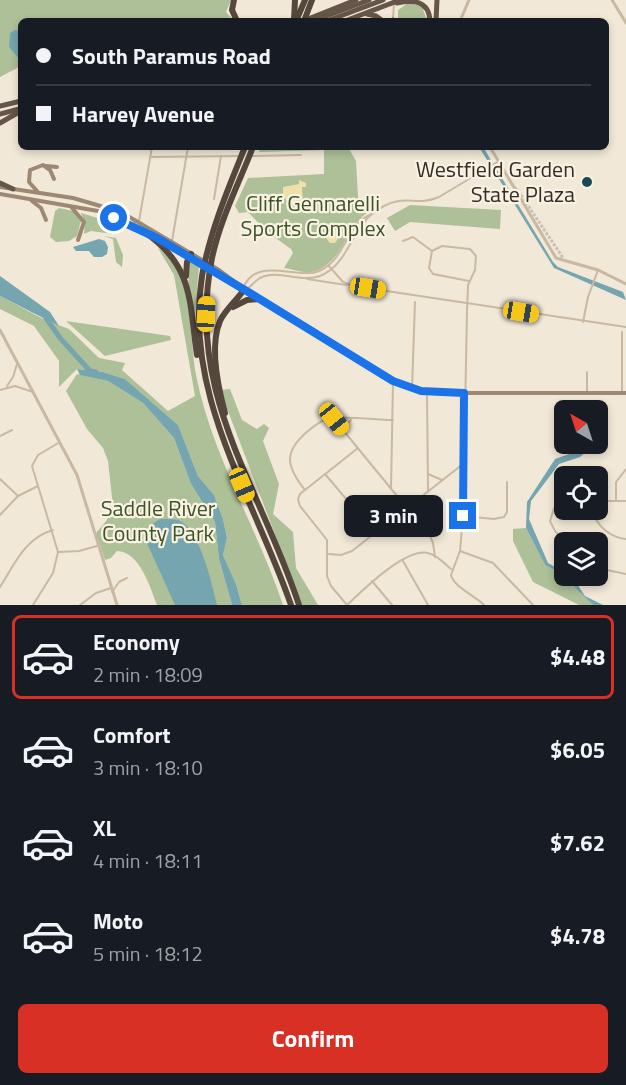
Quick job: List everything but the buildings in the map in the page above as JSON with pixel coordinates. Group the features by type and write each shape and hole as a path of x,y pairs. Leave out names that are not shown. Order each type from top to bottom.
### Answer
{"highway":[{"path":"234,0 232,10 236,18"},
{"path":"295,0 295,18"},
{"path":"296,18 305,0"},
{"path":"305,18 312,0"},
{"path":"338,8 347,0"},
{"path":"312,18 356,0"},
{"path":"321,18 369,0"},
{"path":"335,18 383,0"},
{"path":"353,18 400,0"},
{"path":"436,18 437,0"},
{"path":"392,2 422,3 428,11 429,18"},
{"path":"363,14 379,18"},
{"path":"0,106 18,102"},
{"path":"0,114 18,111"},
{"path":"0,123 18,112"},
{"path":"212,410 203,370 199,330 209,258 244,150"},
{"path":"209,258 254,150"},
{"path":"0,185 13,189"},
{"path":"146,233 166,247 176,260 188,291"},
{"path":"190,256 186,270 200,374 212,410 291,605"},
{"path":"206,275 206,330 211,378 225,425 299,605"},
{"path":"244,471 224,412 217,374 218,333 226,312 246,290"},
{"path":"226,312 242,302 262,301"}],"main road":[{"path":"40,193 31,185 27,176 30,170 43,165 57,167"},
{"path":"43,165 50,170 54,179"},
{"path":"13,189 104,205 172,241 190,256"},
{"path":"0,194 98,212 129,224 190,256 393,381 412,389 464,393 624,393"},
{"path":"28,199 41,208 46,220"},
{"path":"69,206 84,222 78,240"}],"street":[{"path":"461,18 469,0"},
{"path":"612,0 626,23"},
{"path":"392,2 393,18"},
{"path":"129,224 138,221 151,150"},
{"path":"172,241 187,150"},
{"path":"492,150 559,260 598,270 626,284"},
{"path":"150,157 301,155"},
{"path":"214,199 221,156"},
{"path":"246,290 255,274 265,270 307,274 329,266 356,224 399,199 434,199 499,161"},
{"path":"515,187 521,195"},
{"path":"301,278 319,276 332,269 374,213"},
{"path":"403,241 413,237 432,251"},
{"path":"347,238 352,241"},
{"path":"432,251 442,246 474,251 475,267 470,280 467,304 463,516 460,551 452,569 452,579 456,585 471,592 484,605"},
{"path":"432,251 429,268 433,274 470,280"},
{"path":"563,258 571,263"},
{"path":"329,266 343,282 353,286"},
{"path":"584,322 598,270"},
{"path":"246,290 264,276 301,278 626,327"},
{"path":"412,389 415,302"},
{"path":"0,330 76,475 117,605"},
{"path":"622,332 624,393"},
{"path":"5,388 13,377 16,360"},
{"path":"587,372 587,394"},
{"path":"391,489 393,381"},
{"path":"0,390 15,386 33,392"},
{"path":"428,392 428,491"},
{"path":"305,490 290,467 293,447 316,424 334,419 393,420"},
{"path":"334,419 406,508"},
{"path":"345,433 345,426 352,419"},
{"path":"0,436 12,430"},
{"path":"33,605 56,568 58,552 53,530 33,474 33,462 41,452 60,442"},
{"path":"358,448 298,496 299,504 326,536 329,554 326,571 329,582 347,605 372,581 419,553 435,556 452,569"},
{"path":"329,554 349,553 463,463"},
{"path":"616,501 616,482 626,469"},
{"path":"325,474 375,533"},
{"path":"428,474 442,480"},
{"path":"0,479 18,496"},
{"path":"463,516 494,519 504,517 507,483"},
{"path":"0,515 18,496 38,486"},
{"path":"608,501 626,501"},
{"path":"554,508 550,521 556,532"},
{"path":"597,520 609,534 626,539"},
{"path":"425,524 433,543 435,556"},
{"path":"0,587 26,547 41,534 53,530"},
{"path":"58,552 79,552 97,546"},
{"path":"460,551 492,562 533,605"},
{"path":"403,561 428,605"},
{"path":"608,570 626,574"},
{"path":"81,605 96,592 111,590 127,578"},
{"path":"372,581 392,605"}],"green space":[{"path":"0,0 231,0 226,12 231,18 18,18 18,68 0,77"},
{"path":"408,3 422,6 426,18 398,18 398,10"},
{"name":"Cliff Gennarelli Sports Complex","path":"260,150 324,150 259,152"},
{"name":"Cliff Gennarelli Sports Complex","path":"324,150 350,150 356,161 358,197 368,212 354,227 336,255 321,269 307,272 284,268 293,253 291,249 266,231 248,212 239,213 235,206 248,178 324,174"},
{"path":"410,205 501,210 500,229 410,222 395,231 387,218"},
{"path":"59,208 73,211 81,221 77,236 69,241 56,242 50,237 55,211"},
{"path":"81,213 104,220 113,234 91,231 84,234 85,224"},
{"path":"104,236 116,238 123,255 122,267 116,262 113,239"},
{"name":"Saddle River County Park","path":"158,248 170,258 184,287 196,375 203,405 224,463 283,605 242,605 236,584 223,555 227,538 223,519 214,495 198,476 178,425 125,379 103,372 77,369 59,387 59,361 34,326 0,309 0,296 47,321 69,329 99,358 125,363 122,370 168,411 195,396 174,275"},
{"path":"190,262 199,267 194,323 188,285"},
{"path":"66,321 170,336 171,340 105,356"},
{"name":"Saddle River County Park","path":"77,374 108,381 143,403 174,438 191,484 215,522 219,559 232,605 157,605 143,572 132,557 117,551 111,558 105,560 96,533 107,520 113,506 108,461 103,448 87,429 66,391"},
{"path":"230,389 242,420 257,429 264,424 269,428 263,441 279,484 273,514 293,532 296,568 318,605 302,605 223,398 221,390"},
{"path":"526,528 545,565 554,570 554,586 573,586 593,605 579,605 533,582 513,541 513,529"}],"sand":[{"path":"299,180 306,183 306,187 302,187 303,202 291,204 283,197 283,187 299,184"},
{"path":"330,229 343,232 335,243 330,243 326,238"}],"water":[{"path":"18,30 18,58 9,47 10,33"},
{"path":"481,150 485,150 553,262 558,267 623,292 626,300 554,268"},
{"path":"99,239 105,241 108,247 107,254 102,257 94,257 89,251 76,251 73,247"},
{"path":"0,276 50,312 59,326 0,296"},
{"path":"77,369 103,372 125,379 178,425 198,476 214,495 223,519 227,538 223,555 236,584 242,605 232,605 219,559 215,522 191,484 174,438 143,403 108,381 80,375"},
{"path":"569,454 584,454 554,466 554,471 531,501 529,519 548,563 554,566 554,570 545,565 526,528 527,502 555,459"},
{"path":"160,519 178,520 186,525 193,534 204,558 217,605 175,605 146,541 150,526"},
{"path":"573,586 578,586 585,596 603,605 593,605"}],"waterway":[{"path":"46,318 60,338 90,371 96,372"}],"tunnel":[{"path":"521,195 563,258"}],"place":[{"name":"Westfield Garden State Plaza","path":"587,182"}],"route":[{"path":"114,218 157,238 393,381 421,391 464,393 463,516"}]}
